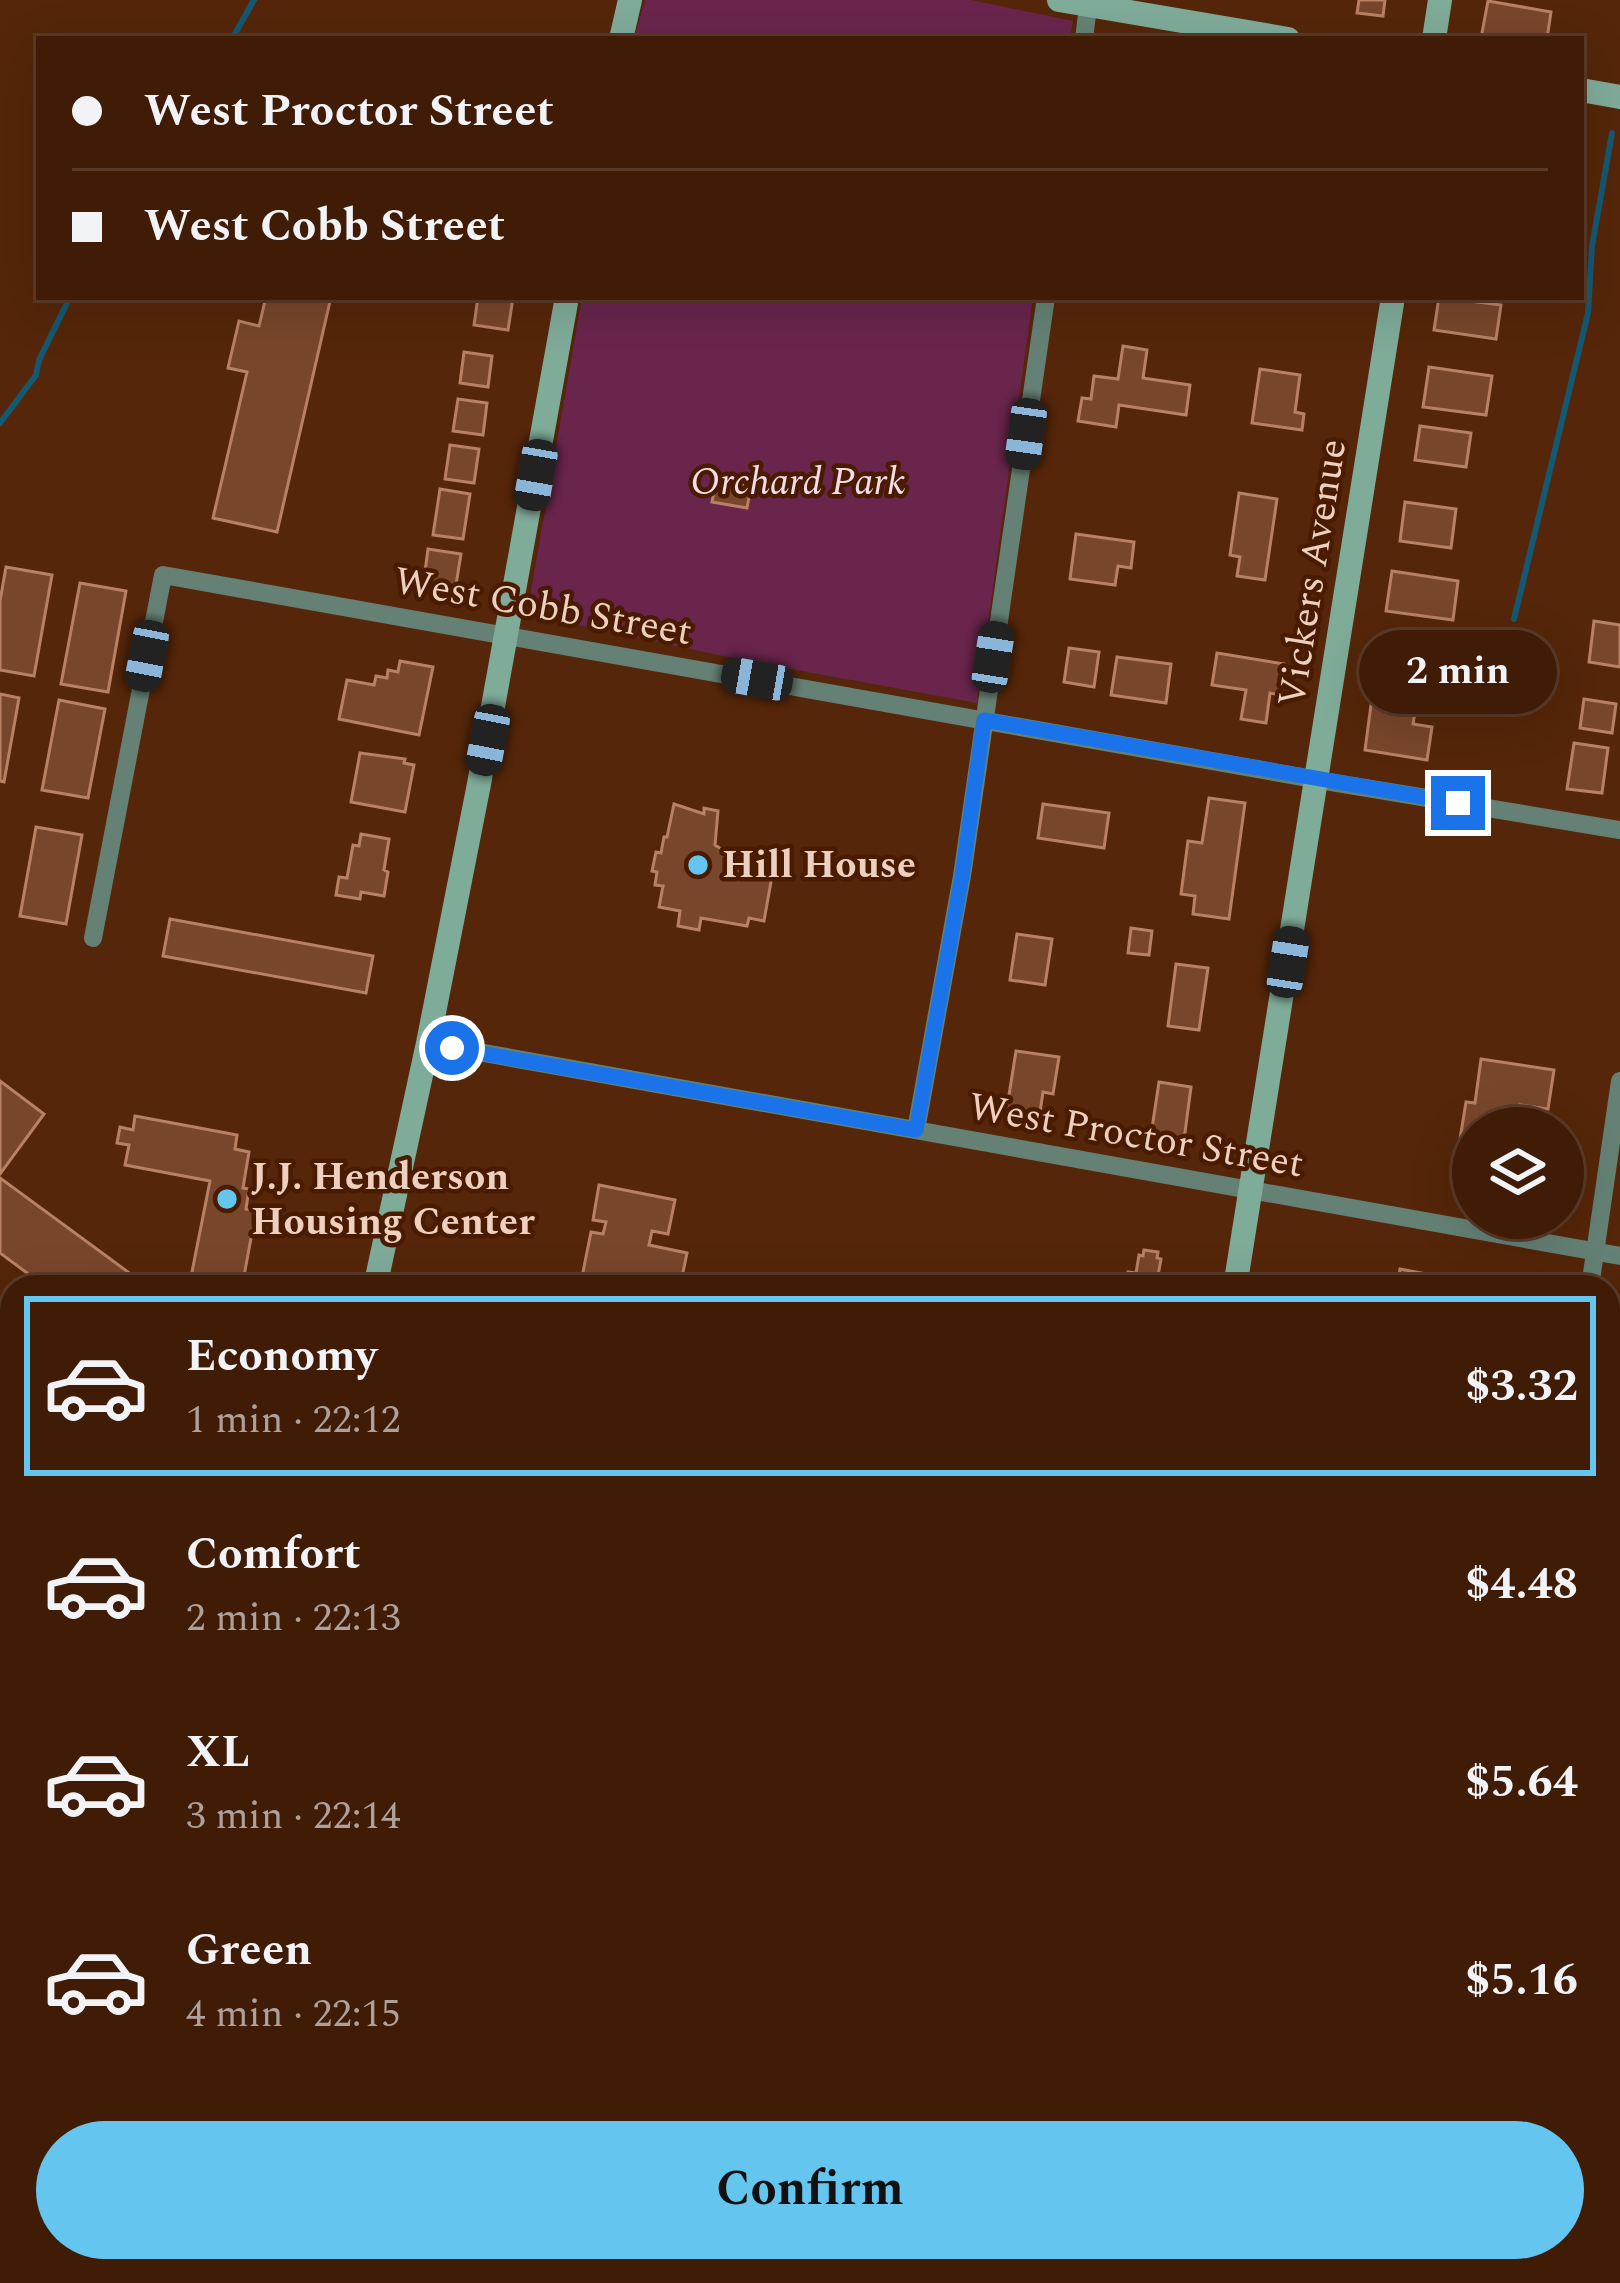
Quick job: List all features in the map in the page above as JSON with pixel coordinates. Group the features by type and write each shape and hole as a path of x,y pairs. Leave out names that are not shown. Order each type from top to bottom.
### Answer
{"main road":[{"path":"622,36 630,0"},
{"path":"1434,36 1440,0"},
{"path":"1078,3 1270,36"},
{"path":"1584,91 1620,97"},
{"path":"379,1275 507,635 566,300"},
{"name":"Vickers Avenue","path":"1237,1275 1394,300"}],"street":[{"path":"1078,3 1084,36"},
{"path":"916,1130 962,876 1046,300"},
{"name":"West Cobb Street","path":"93,938 163,575 1620,830"},
{"name":"West Proctor Street","path":"428,1043 1620,1256"},
{"path":"1592,1275 1620,1081"}],"green space":[{"path":"645,0 971,0 1073,21 1070,36 635,36"},
{"name":"Orchard Park","path":"581,300 1033,300 977,703 527,614"}],"building":[{"path":"1359,0 1385,0 1383,16 1357,13"},
{"path":"1488,1 1551,12 1547,36 1481,36"},
{"path":"265,300 330,300 277,532 213,518 247,372 228,368 239,321 259,326"},
{"path":"478,300 513,300 508,330 474,325"},
{"path":"1439,300 1501,305 1496,339 1434,330"},
{"path":"1123,346 1147,350 1143,378 1190,385 1186,415 1119,405 1116,427 1078,421 1082,398 1091,399 1094,376 1118,379"},
{"path":"464,352 492,356 488,387 460,383"},
{"path":"1429,367 1492,376 1486,415 1423,407"},
{"path":"1260,369 1300,375 1295,412 1304,414 1302,430 1252,423"},
{"path":"458,399 487,403 483,435 453,431"},
{"path":"1420,426 1471,433 1466,467 1415,460"},
{"path":"450,445 479,449 474,483 445,479"},
{"path":"716,479 751,486 747,508 712,502"},
{"path":"440,489 470,494 463,539 433,535"},
{"path":"1239,493 1277,499 1265,580 1237,576 1240,557 1230,555"},
{"path":"1405,502 1456,509 1451,548 1400,541"},
{"path":"1076,534 1134,542 1131,568 1118,566 1115,585 1070,579"},
{"path":"428,549 461,554 455,591 423,587"},
{"path":"6,567 52,575 34,676 0,670 0,601"},
{"path":"1392,571 1458,581 1453,620 1386,611"},
{"path":"80,583 126,591 108,692 61,684"},
{"path":"1594,621 1620,625 1620,667 1589,662"},
{"path":"1069,648 1099,652 1094,687 1064,682"},
{"path":"1217,653 1284,664 1279,695 1270,693 1266,723 1241,719 1246,690 1212,685"},
{"path":"1117,657 1171,664 1166,703 1111,695"},
{"path":"400,661 433,667 419,735 339,719 347,680 374,685 376,676 387,678 388,670 398,672"},
{"path":"0,694 19,698 4,782 0,781"},
{"path":"1584,699 1616,704 1612,733 1580,728"},
{"path":"59,700 105,709 88,798 42,790"},
{"path":"1371,705 1415,712 1413,724 1432,727 1427,760 1365,750"},
{"path":"1574,743 1608,748 1602,793 1567,789"},
{"path":"360,753 405,759 404,763 414,765 405,812 351,802"},
{"path":"1209,798 1245,803 1229,919 1193,914 1195,896 1181,894 1188,841 1202,843"},
{"name":"Hill House","path":"674,804 704,814 704,808 718,811 715,845 732,863 772,876 764,921 749,918 747,926 701,918 699,930 678,926 680,911 659,907 663,886 655,885 657,872 652,871 656,852 661,853 667,837"},
{"path":"1043,804 1109,813 1104,848 1038,838"},
{"path":"36,827 82,835 66,924 20,916"},
{"path":"361,834 389,839 384,896 336,895 339,877 347,878 353,845 359,846"},
{"path":"170,919 373,956 366,993 163,956"},
{"path":"1131,928 1152,931 1149,955 1128,953"},
{"path":"1017,934 1052,939 1045,985 1010,980"},
{"path":"1176,964 1208,968 1199,1030 1168,1026"},
{"path":"1016,1051 1059,1057 1053,1094 1043,1092 1039,1119 1006,1114"},
{"path":"1481,1059 1554,1070 1548,1107 1465,1107 1466,1102 1475,1103"},
{"path":"0,1081 44,1114 0,1174"},
{"path":"1159,1082 1191,1087 1184,1140 1151,1135"},
{"name":"J.J. Henderson Housing Center","path":"135,1116 237,1135 235,1149 249,1152 243,1188 249,1189 246,1209 256,1211 244,1275 191,1275 210,1181 125,1165 129,1145 117,1143 120,1127 133,1130"},
{"path":"0,1178 132,1275 30,1275 0,1253"},
{"path":"599,1185 675,1200 668,1234 652,1231 649,1245 687,1253 682,1275 582,1275 591,1232 603,1234 606,1222 593,1220"},
{"path":"1144,1250 1158,1252 1158,1275 1127,1275 1136,1273 1139,1255"},
{"path":"1400,1269 1432,1275 1399,1275"}],"waterway":[{"path":"234,36 254,0"},
{"path":"1514,619 1588,313 1592,246 1612,133"},
{"path":"0,423 36,375 69,300"}],"place":[{"name":"Hill House","path":"698,865"},
{"name":"J.J. Henderson Housing Center","path":"227,1199"}],"route":[{"path":"452,1048 916,1130 962,876 984,720 1458,803"}]}
